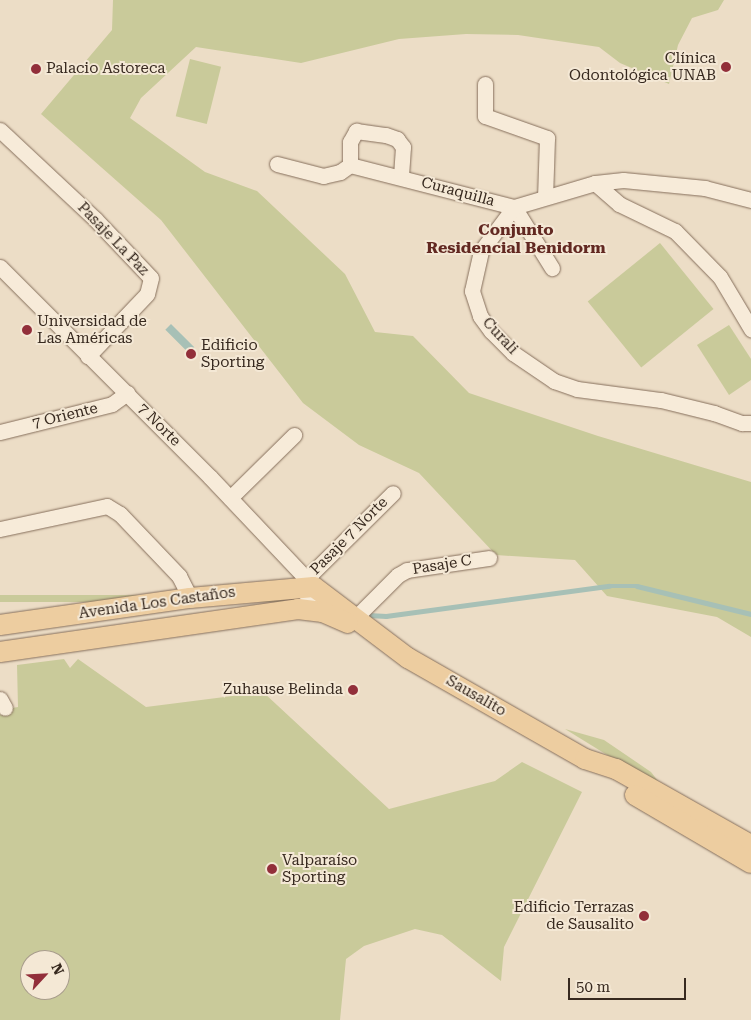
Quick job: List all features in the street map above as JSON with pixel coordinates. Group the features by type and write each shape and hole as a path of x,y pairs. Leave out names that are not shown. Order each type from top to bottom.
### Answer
{"main road":[{"name":"Avenida Los Castaños","path":"0,625 310,583"},
{"name":"Sausalito","path":"310,583 361,625 408,658 585,759 610,781 751,863"},
{"name":"Avenida Los Castaños","path":"0,652 298,609"},
{"name":"Sausalito","path":"298,609 323,612 361,625"},
{"name":"Sausalito","path":"585,759 616,769 751,845"}],"street":[{"path":"485,84 485,116 547,138 545,198"},
{"name":"Pasaje La Paz","path":"0,130 95,219 151,278 147,294 88,356"},
{"name":"Curaquilla","path":"402,177 403,147 398,139 386,135 356,132 350,142 350,165 514,207"},
{"path":"277,164 323,176 340,172 350,165"},
{"path":"552,268 514,207 595,183 623,180 663,181 741,195 751,200"},
{"path":"595,183 619,204 675,231 720,276 751,329"},
{"name":"Curali","path":"514,207 481,251 472,291 480,316 513,353 554,381 577,389 661,400 714,412 742,424 751,423"},
{"name":"7 Norte","path":"0,267 88,356 128,393 310,583"},
{"name":"7 Oriente","path":"0,432 112,404 128,393"},
{"path":"230,498 294,435"},
{"name":"Pasaje 7 Norte","path":"298,609 309,600 310,583 393,493"},
{"path":"0,529 107,506 120,514 179,576 190,598"},
{"name":"Pasaje C","path":"361,625 398,575 407,570 489,558"}],"green space":[{"path":"113,0 724,0 718,10 692,18 678,45 669,84 620,63 599,47 518,35 466,34 399,39 301,63 196,47 141,98 130,118 205,172 257,191 345,274 375,332 413,336 469,393 598,436 751,482 751,637 717,617 607,596 575,560 496,555 419,473 359,445 303,403 161,220 41,114 112,30"},
{"path":"190,59 221,67 207,124 176,116"},
{"path":"660,243 713,309 641,368 588,302"},
{"path":"729,325 751,359 751,380 729,395 697,345"},
{"path":"0,595 284,595 284,602 0,602"},
{"name":"Valparaíso Sporting","path":"64,659 70,668 78,659 146,707 263,692 389,809 495,781 522,762 582,792 504,947 501,981 442,935 415,929 364,946 346,959 340,1020 0,1020 0,710 18,707 17,665"},
{"path":"565,729 604,740 651,772 661,785 659,787"}],"shaded area":[{"path":"171,324 194,347 189,353 165,330"}],"waterway":[{"path":"368,615 386,616 609,586 637,586 751,614"}],"place":[{"name":"Clínica Odontológica UNAB","path":"726,67"},
{"name":"Palacio Astoreca","path":"36,69"},
{"name":"Universidad de Las Américas","path":"27,330"},
{"name":"Edificio Sporting","path":"191,354"},
{"name":"Zuhause Belinda","path":"353,690"},
{"name":"Valparaíso Sporting","path":"272,869"},
{"name":"Edificio Terrazas de Sausalito","path":"644,916"}],"district":[{"name":"Conjunto Residencial Benidorm","path":"516,239"}]}
